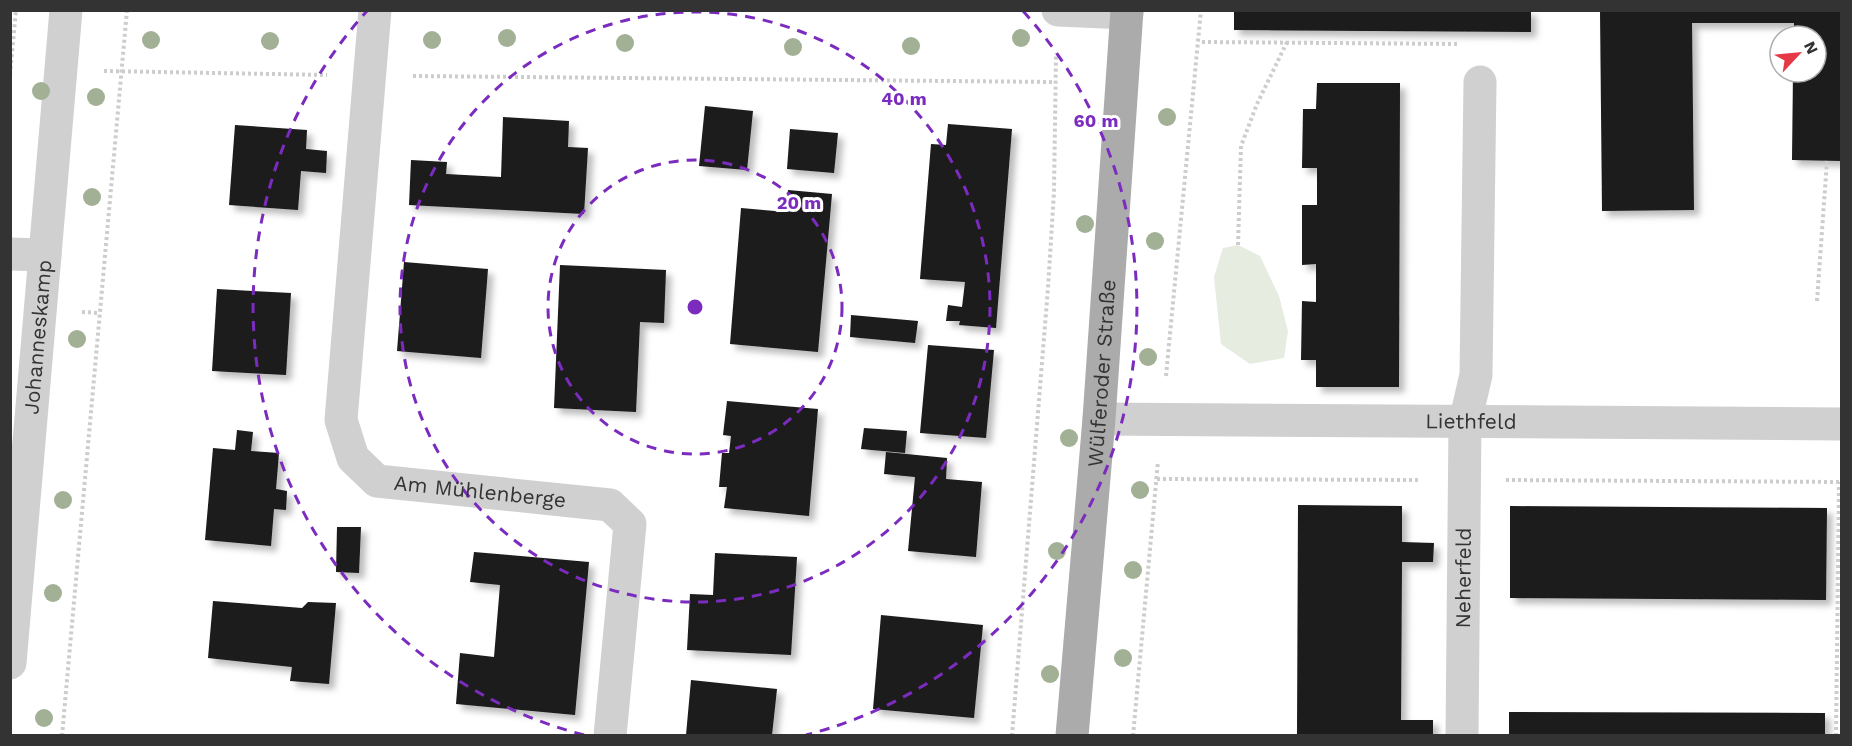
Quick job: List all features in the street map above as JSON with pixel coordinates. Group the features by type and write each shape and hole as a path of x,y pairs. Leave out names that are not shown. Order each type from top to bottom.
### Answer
{"main road":[{"name":"Wülferoder Straße","path":"1072,735 1099,419 1127,12"}],"street":[{"name":"Johanneskamp","path":"10,663 66,10"},
{"name":"Am Mühlenberge","path":"375,10 341,420 353,458 377,481 610,505 630,524 610,735"},
{"path":"1058,10 1127,12"},
{"name":"Neherfeld","path":"1462,735 1465,422 1476,375 1480,82"},
{"path":"10,254 45,255"},
{"name":"Liethfeld","path":"1099,419 1842,424"}],"path":[{"path":"10,75 16,10"},
{"path":"62,735 127,10"},
{"path":"1133,735 1201,10"},
{"path":"1202,42 1470,44"},
{"path":"1238,245 1241,146 1257,104 1287,42"},
{"path":"1012,735 1048,288 1054,192 1056,46"},
{"path":"61,69 370,76 1055,82"},
{"path":"1817,301 1827,160"},
{"path":"1836,735 1839,482"}],"shaded area":[{"path":"1238,245 1260,256 1279,296 1288,331 1284,358 1250,364 1221,344 1214,277 1223,248"}],"building":[{"path":"1234,10 1531,10 1531,32 1234,30"},
{"path":"1600,10 1842,10 1842,161 1792,160 1793,84 1828,84 1828,24 1692,23 1694,210 1602,211"},
{"path":"1317,83 1400,83 1399,387 1316,387 1316,360 1301,360 1302,301 1316,302 1316,264 1302,265 1302,205 1317,205 1317,168 1302,168 1303,109 1316,109"},
{"path":"705,106 753,111 747,170 699,166"},
{"path":"503,117 569,121 568,147 588,148 584,214 409,205 411,160 447,162 446,174 501,177"},
{"path":"948,124 1012,129 996,328 959,325 960,321 946,321 948,305 962,307 965,282 920,279 931,144 946,145"},
{"path":"235,125 307,130 306,149 327,151 326,173 301,171 298,210 229,205"},
{"path":"790,129 838,133 834,173 787,169"},
{"path":"788,190 832,194 818,352 730,344 741,208 786,212"},
{"path":"404,262 488,269 481,358 397,351"},
{"path":"560,265 666,270 664,323 640,322 636,412 554,408"},
{"path":"217,289 291,293 286,375 212,371"},
{"path":"851,315 918,321 915,343 850,337"},
{"path":"928,345 994,350 986,438 920,433"},
{"path":"727,401 818,409 809,516 724,508 727,487 719,487 722,453 729,453 731,436 723,435"},
{"path":"864,428 907,431 905,453 861,449"},
{"path":"237,430 253,432 251,451 279,453 276,489 287,491 286,510 274,509 271,546 205,540 213,448 235,450"},
{"path":"886,452 947,458 946,479 982,482 976,557 908,551 915,477 884,474"},
{"path":"1298,505 1402,506 1402,542 1434,543 1433,562 1402,562 1401,720 1433,720 1433,735 1297,735"},
{"path":"1510,506 1827,508 1826,600 1510,598"},
{"path":"337,527 361,527 359,573 336,572"},
{"path":"474,552 589,562 575,715 456,704 460,653 494,657 500,585 470,582"},
{"path":"715,553 797,557 791,655 687,650 690,594 713,595"},
{"path":"213,601 302,608 308,602 336,603 329,684 290,681 292,667 208,658"},
{"path":"881,615 983,625 974,718 873,709"},
{"path":"691,680 777,689 772,735 686,735"},
{"path":"1509,712 1825,713 1825,735 1509,735"}]}
